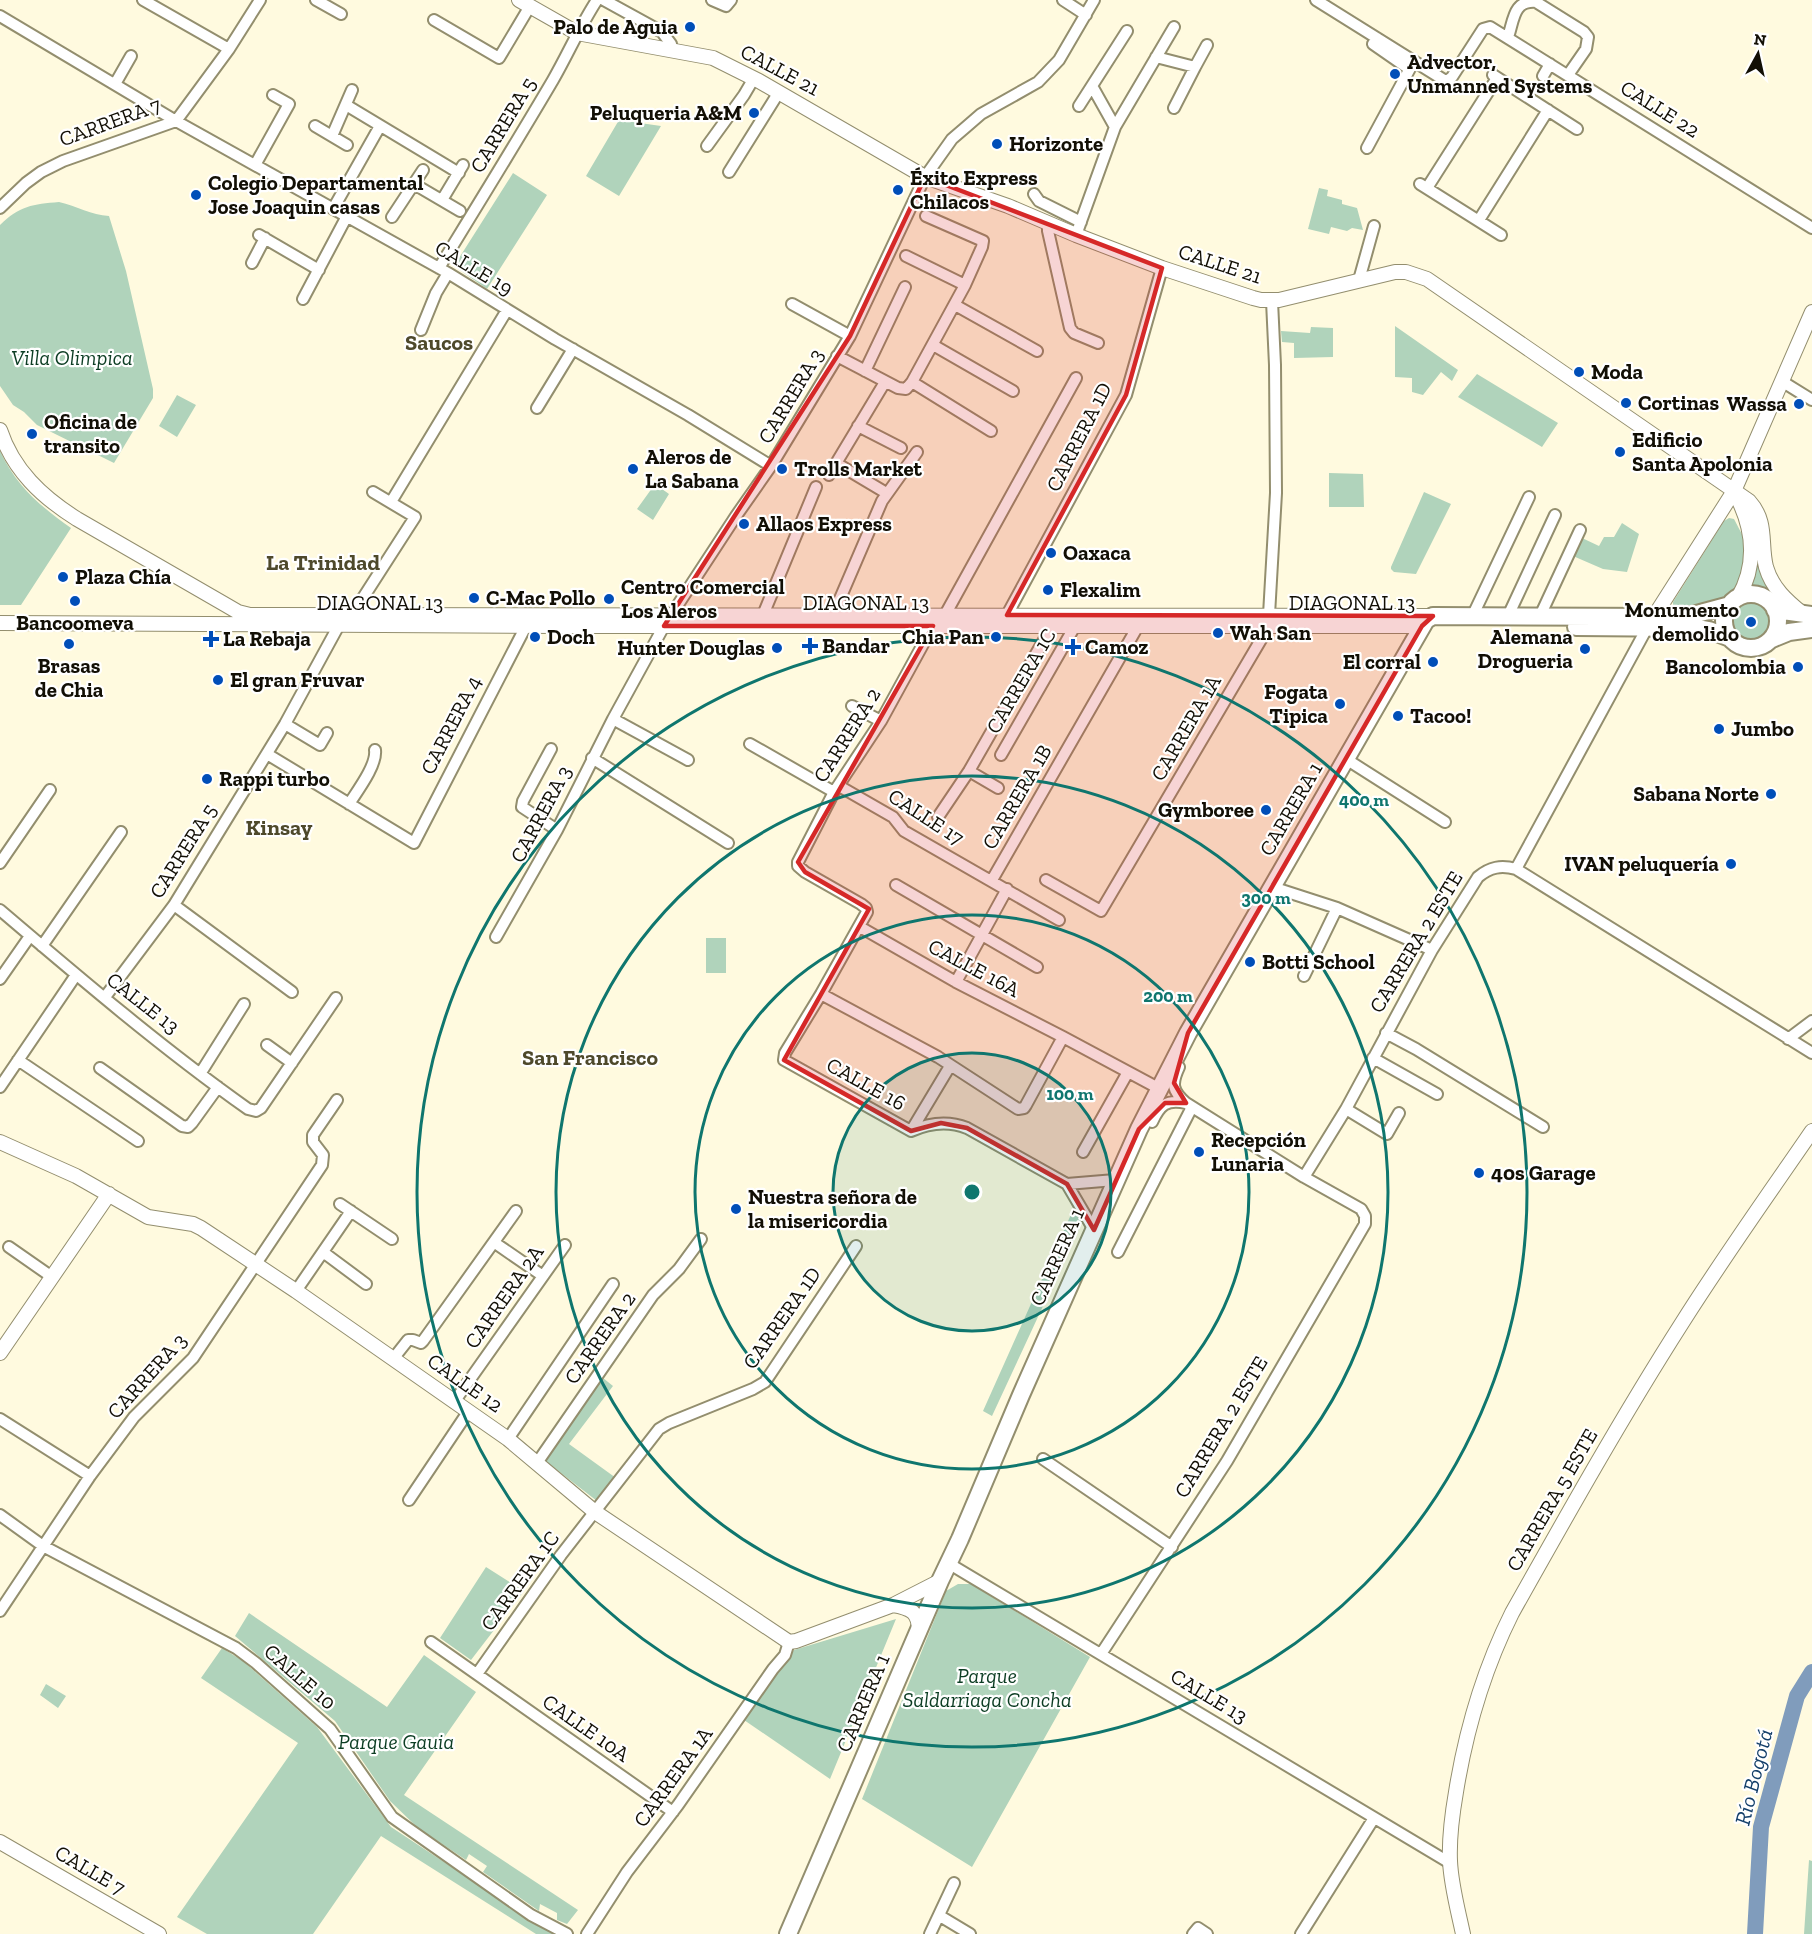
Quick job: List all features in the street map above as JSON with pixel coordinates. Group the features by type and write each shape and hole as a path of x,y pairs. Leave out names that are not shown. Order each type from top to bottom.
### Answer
{"main road":[{"path":"1772,639 1777,628 1777,616 1769,602 1760,596 1749,595 1734,601 1724,616 1724,622 1730,638 1739,645 1750,648 1762,646 1772,639 1789,633 1812,629"},
{"name":"DIAGONAL 13","path":"1428,621 1651,622 1693,615 1734,601"},
{"path":"1775,610 1808,614"},
{"name":"DIAGONAL 13","path":"1428,621 1472,617 1540,616 1651,622 1709,630 1730,638"},
{"name":"CARRERA 1","path":"788,1934 1115,1180 1139,1130 1188,1033 1428,621"}],"street":[{"path":"143,0 229,49"},
{"name":"CARRERA 7","path":"0,208 26,183 63,161 176,121 229,49 260,0"},
{"path":"316,0 341,14"},
{"name":"CARRERA 5","path":"420,330 444,271 597,0"},
{"path":"604,0 662,32 671,44 669,50"},
{"path":"712,0 726,6 731,0"},
{"path":"1063,0 1086,15"},
{"name":"CARRERA 3","path":"496,937 557,830 592,758 668,621 771,466 850,336 926,177 952,138 981,114 1038,82 1052,68 1094,0"},
{"path":"1316,0 1377,38 1372,44 1412,65 1367,148"},
{"path":"1508,37 1516,10 1526,2 1536,2 1584,32 1588,37 1586,49 1568,75"},
{"path":"434,20 499,58 524,3"},
{"name":"CALLE 21","path":"524,3 577,33 713,58 754,78 926,177 1048,223 1079,229 1162,268 1252,298 1272,301 1399,272 1417,274 1749,501 1759,515 1766,566 1773,584 1786,601 1808,614"},
{"name":"CALLE 19","path":"0,16 176,121 444,271 771,466"},
{"path":"1034,194 1039,201 1079,229 1115,127 1174,27"},
{"name":"CALLE 22","path":"1412,65 1448,80 1480,32 1486,27 1494,29 1812,228"},
{"path":"1079,106 1127,31"},
{"path":"1174,108 1207,45"},
{"path":"115,84 131,56"},
{"path":"1156,57 1195,67"},
{"path":"1543,76 1550,64"},
{"path":"1501,234 1424,186 1495,76 1531,95 1548,110 1577,129"},
{"path":"707,146 754,78"},
{"path":"1092,86 1115,127"},
{"path":"332,136 352,90"},
{"path":"729,172 779,92"},
{"path":"255,165 289,104 273,95"},
{"path":"346,105 380,126 461,169 442,200"},
{"path":"1479,220 1548,110"},
{"path":"315,126 347,145"},
{"path":"333,209 380,126"},
{"path":"392,218 423,170"},
{"path":"414,184 460,211"},
{"path":"303,298 347,216"},
{"path":"837,356 898,388 906,389 912,382 955,305 983,241 926,216"},
{"path":"1048,223 1070,328 1074,333 1098,343"},
{"path":"1359,280 1374,226"},
{"path":"252,263 262,237 319,270"},
{"path":"906,256 965,285"},
{"name":"CARRERA 1D","path":"1007,615 1126,395 1162,268"},
{"path":"865,371 905,287"},
{"name":"CARRERA 1A","path":"1046,880 1101,911 1269,620 1276,493 1272,301"},
{"path":"792,304 850,336"},
{"path":"955,305 1037,351"},
{"path":"391,502 507,310"},
{"path":"1812,312 1734,492 1651,622 1516,869 1812,1053"},
{"path":"933,345 1013,392"},
{"path":"537,408 573,350"},
{"path":"945,615 1076,378"},
{"path":"829,475 885,382"},
{"path":"912,382 991,431"},
{"path":"1783,382 1812,400"},
{"path":"858,426 901,448"},
{"name":"DIAGONAL 13","path":"1,436 22,472 41,494 54,504 238,612 250,615 933,626 1138,626 1269,620"},
{"path":"833,615 882,501 917,453"},
{"path":"836,463 883,491"},
{"path":"763,615 816,487"},
{"path":"352,615 415,517 373,492"},
{"path":"1734,492 1741,504 1752,544 1751,565 1745,585 1734,601"},
{"path":"1472,617 1529,497"},
{"path":"1508,616 1555,515"},
{"path":"1715,523 1720,518 1733,517 1745,524 1749,530"},
{"path":"1540,616 1580,530"},
{"path":"162,625 171,619 217,618 220,610 210,600 210,595"},
{"name":"DIAGONAL 13","path":"0,622 103,627 162,625 526,626 763,615 1007,615 1428,621"},
{"name":"CARRERA 5","path":"105,997 174,905 285,724 339,625"},
{"name":"CARRERA 4","path":"350,804 414,843 526,626"},
{"name":"CARRERA 2","path":"860,927 867,912 866,908 798,866 798,862 836,789 881,721 933,626"},
{"path":"938,817 969,771 1052,626"},
{"name":"CARRERA 1C","path":"1000,755 1075,626"},
{"name":"CARRERA 1B","path":"1059,920 992,880 1138,626"},
{"path":"852,706 881,721"},
{"path":"613,719 688,760"},
{"path":"285,724 320,744 327,732"},
{"name":"CALLE 17","path":"750,744 893,817 904,831 992,880"},
{"path":"551,749 522,807 557,830"},
{"path":"267,753 350,804 373,764 376,756 375,750"},
{"path":"592,758 728,843"},
{"path":"1346,759 1445,822"},
{"path":"969,771 998,788"},
{"path":"0,863 50,790"},
{"path":"42,946 121,832"},
{"name":"CARRERA 2 ESTE","path":"1101,1654 1227,1461 1365,1224 1365,1216 1361,1209 1304,1177 1346,1109 1432,950 1478,877 1486,870 1497,867 1516,869"},
{"path":"896,885 1037,967"},
{"path":"1272,887 1337,908 1432,950"},
{"path":"956,982 1007,889"},
{"path":"174,905 292,992"},
{"path":"1304,976 1337,908"},
{"name":"CALLE 13","path":"0,910 76,975 200,1074 248,1109 256,1111 264,1103 292,1063"},
{"path":"860,927 821,994 938,1057 1015,1108 1021,1109 1026,1105 1063,1037"},
{"name":"CALLE 16A","path":"860,927 956,982 1160,1089"},
{"path":"0,979 30,936"},
{"path":"0,1087 76,975"},
{"name":"CALLE 16","path":"821,994 785,1053 784,1060 911,1131 937,1123 957,1124 1067,1184"},
{"path":"267,1045 292,1063 336,998"},
{"path":"200,1074 244,1004"},
{"path":"1788,1039 1812,1021"},
{"path":"1188,1033 1186,1053 1174,1077 1178,1097 1304,1177"},
{"path":"1386,1034 1416,1049 1543,1127"},
{"path":"1373,1058 1437,1094"},
{"path":"18,1060 138,1141"},
{"path":"911,1131 950,1066"},
{"path":"100,1068 182,1126 188,1127 192,1123 218,1088"},
{"path":"1083,1152 1128,1072"},
{"name":"CARRERA 3","path":"0,1611 90,1476 134,1417 193,1358 322,1165 323,1155 313,1142 313,1135 337,1100"},
{"path":"1139,1130 1152,1122 1157,1110 1165,1103 1176,1101 1189,1105"},
{"path":"1118,1252 1189,1105"},
{"path":"1346,1109 1387,1134 1399,1113"},
{"name":"CARRERA 5 ESTE","path":"1463,1934 1450,1863 1451,1828 1462,1753 1473,1711 1489,1665 1512,1612 1596,1464 1681,1324 1812,1131"},
{"name":"CALLE 12","path":"0,1142 49,1163 148,1217 197,1226 256,1264 508,1439 595,1512 788,1654"},
{"path":"1094,1230 1067,1184 1115,1180"},
{"path":"2,1347 109,1194"},
{"path":"340,1204 392,1239"},
{"path":"296,1291 351,1211"},
{"path":"393,1359 408,1340 421,1343 423,1341 516,1212"},
{"name":"CARRERA 2","path":"537,1463 653,1295 679,1269 701,1239"},
{"path":"495,1243 543,1276"},
{"name":"CARRERA 2A","path":"454,1402 565,1245"},
{"name":"CARRERA 1D","path":"595,1512 664,1426 765,1382 856,1246"},
{"path":"9,1247 52,1277"},
{"path":"323,1252 366,1284"},
{"name":"CARRERA 2","path":"508,1439 613,1284"},
{"path":"409,1500 468,1412"},
{"path":"0,1419 90,1476"},
{"path":"1043,1460 1172,1547"},
{"name":"CARRERA 1C","path":"477,1674 558,1552 595,1512"},
{"name":"CALLE 10","path":"0,1515 43,1546 236,1648 330,1729 392,1817 531,1914 567,1934"},
{"name":"CALLE 13","path":"948,1563 1450,1863"},
{"path":"788,1654 796,1641 893,1605 940,1581"},
{"path":"893,1605 912,1611 918,1619 919,1631"},
{"name":"CALLE 10A","path":"431,1642 673,1812"},
{"name":"CARRERA 1A","path":"587,1934 627,1872 673,1812 773,1669 788,1654"},
{"path":"1301,1934 1374,1818"},
{"name":"CALLE 7","path":"0,1842 159,1934"},
{"path":"930,1934 954,1882"},
{"path":"939,1916 970,1934"},
{"path":"1193,1934 1198,1928 1208,1934"}],"highlighted area":[{"path":"925,177 1162,268 1126,395 1007,615 1433,616 1422,626 1188,1033 1174,1083 1186,1103 1165,1103 1139,1129 1094,1230 1067,1184 967,1128 941,1123 911,1131 784,1060 869,909 805,872 798,862 933,626 664,626 850,336"}],"green space":[{"path":"619,120 661,126 619,196 586,176"},
{"path":"513,173 547,195 487,289 454,266"},
{"path":"1319,188 1328,190 1327,196 1342,200 1342,204 1357,208 1363,230 1352,228 1347,231 1331,227 1329,234 1308,229"},
{"name":"Villa Olimpica","path":"59,202 109,216 126,271 153,389 153,398 114,463 37,425 13,405 0,386 0,225 27,207"},
{"path":"1395,326 1458,370 1452,381 1441,372 1423,395 1412,392 1412,378 1395,377"},
{"path":"1311,327 1333,328 1333,357 1294,358 1294,343 1282,342 1281,331 1310,333"},
{"path":"1477,374 1558,423 1542,447 1458,397"},
{"path":"177,395 196,405 177,437 159,426"},
{"path":"0,451 21,485 71,528 21,605 0,605"},
{"path":"1329,473 1363,474 1364,507 1329,507"},
{"path":"655,484 669,494 653,520 637,509"},
{"path":"1424,492 1451,504 1416,574 1394,572 1391,567"},
{"path":"1729,518 1734,519 1746,542 1742,577 1725,598 1711,605 1677,609 1673,606 1673,602 1724,521"},
{"path":"1622,523 1639,534 1627,572 1603,569 1573,556 1582,538 1599,546 1604,537 1614,537"},
{"path":"1758,557 1770,589 1748,587 1754,576"},
{"path":"1751,602 1764,608 1770,621 1764,634 1751,640 1738,634 1732,621 1738,608"},
{"path":"706,938 726,938 726,973 706,973"},
{"path":"1073,1210 1082,1222 992,1416 983,1411"},
{"path":"603,1378 613,1386 569,1444 616,1478 597,1501 544,1460"},
{"path":"486,1567 524,1591 471,1660 440,1638"},
{"name":"Parque Saldarriaga Concha","path":"958,1584 971,1584 1090,1657 972,1867 862,1799 946,1591"},
{"name":"Parque Gauia","path":"249,1613 387,1707 424,1655 476,1692 404,1795 578,1910 567,1924 557,1920 557,1913 540,1904 539,1911 483,1872 487,1866 469,1854 466,1860 418,1828 390,1801 335,1721 235,1636"},
{"path":"896,1619 830,1779 744,1720 794,1650"},
{"path":"222,1648 243,1661 317,1727 391,1827 553,1934 536,1934 381,1836 313,1934 207,1934 177,1917 298,1743 201,1678"},
{"path":"46,1684 66,1696 58,1708 40,1695"},
{"path":"1809,1860 1812,1861 1812,1934 1804,1934"}],"waterway":[{"name":"Río Bogotá","path":"1755,1934 1761,1827 1797,1696 1812,1672"}],"tunnel":[{"path":"1533,92 1543,76"}],"place":[{"name":"Palo de Aguia","path":"690,27"},
{"name":"Advector, Unmanned Systems","path":"1395,74"},
{"name":"Peluqueria A&M","path":"754,113"},
{"name":"Horizonte","path":"997,144"},
{"name":"Éxito Express Chilacos","path":"898,190"},
{"name":"Colegio Departamental Jose Joaquin casas","path":"196,195"},
{"name":"Moda","path":"1579,372"},
{"name":"Cortinas","path":"1626,403"},
{"name":"Wassa","path":"1799,404"},
{"name":"Oficina de transito","path":"32,434"},
{"name":"Edificio Santa Apolonia","path":"1620,452"},
{"name":"Aleros de La Sabana","path":"633,469"},
{"name":"Trolls Market","path":"782,469"},
{"name":"Allaos Express","path":"744,524"},
{"name":"Oaxaca","path":"1051,553"},
{"name":"Plaza Chía","path":"63,577"},
{"name":"Flexalim","path":"1048,590"},
{"name":"C-Mac Pollo","path":"474,598"},
{"name":"Centro Comercial Los Aleros","path":"609,599"},
{"name":"Bancoomeva","path":"75,601"},
{"name":"Monumento demolido","path":"1751,622"},
{"name":"Wah San","path":"1218,633"},
{"name":"Doch","path":"535,637"},
{"name":"Chia Pan","path":"996,637"},
{"name":"La Rebaja","path":"211,639"},
{"name":"Brasas de Chia","path":"69,644"},
{"name":"Bandar","path":"810,646"},
{"name":"Camoz","path":"1073,647"},
{"name":"Hunter Douglas","path":"777,648"},
{"name":"Alemana Drogueria","path":"1585,649"},
{"name":"El corral","path":"1433,662"},
{"name":"Bancolombia","path":"1798,667"},
{"name":"El gran Fruvar","path":"218,680"},
{"name":"Fogata Tipica","path":"1340,704"},
{"name":"Tacoo!","path":"1398,716"},
{"name":"Jumbo","path":"1719,729"},
{"name":"Rappi turbo","path":"207,779"},
{"name":"Sabana Norte","path":"1771,794"},
{"name":"Gymboree","path":"1266,810"},
{"name":"IVAN peluquería","path":"1731,864"},
{"name":"Botti School","path":"1250,962"},
{"name":"Recepción Lunaria","path":"1199,1152"},
{"name":"40s Garage","path":"1479,1173"},
{"name":"Nuestra señora de la misericordia","path":"736,1209"}],"district":[{"name":"Saucos","path":"439,342"},
{"name":"La Trinidad","path":"323,562"},
{"name":"Kinsay","path":"279,827"},
{"name":"San Francisco","path":"590,1057"}]}
